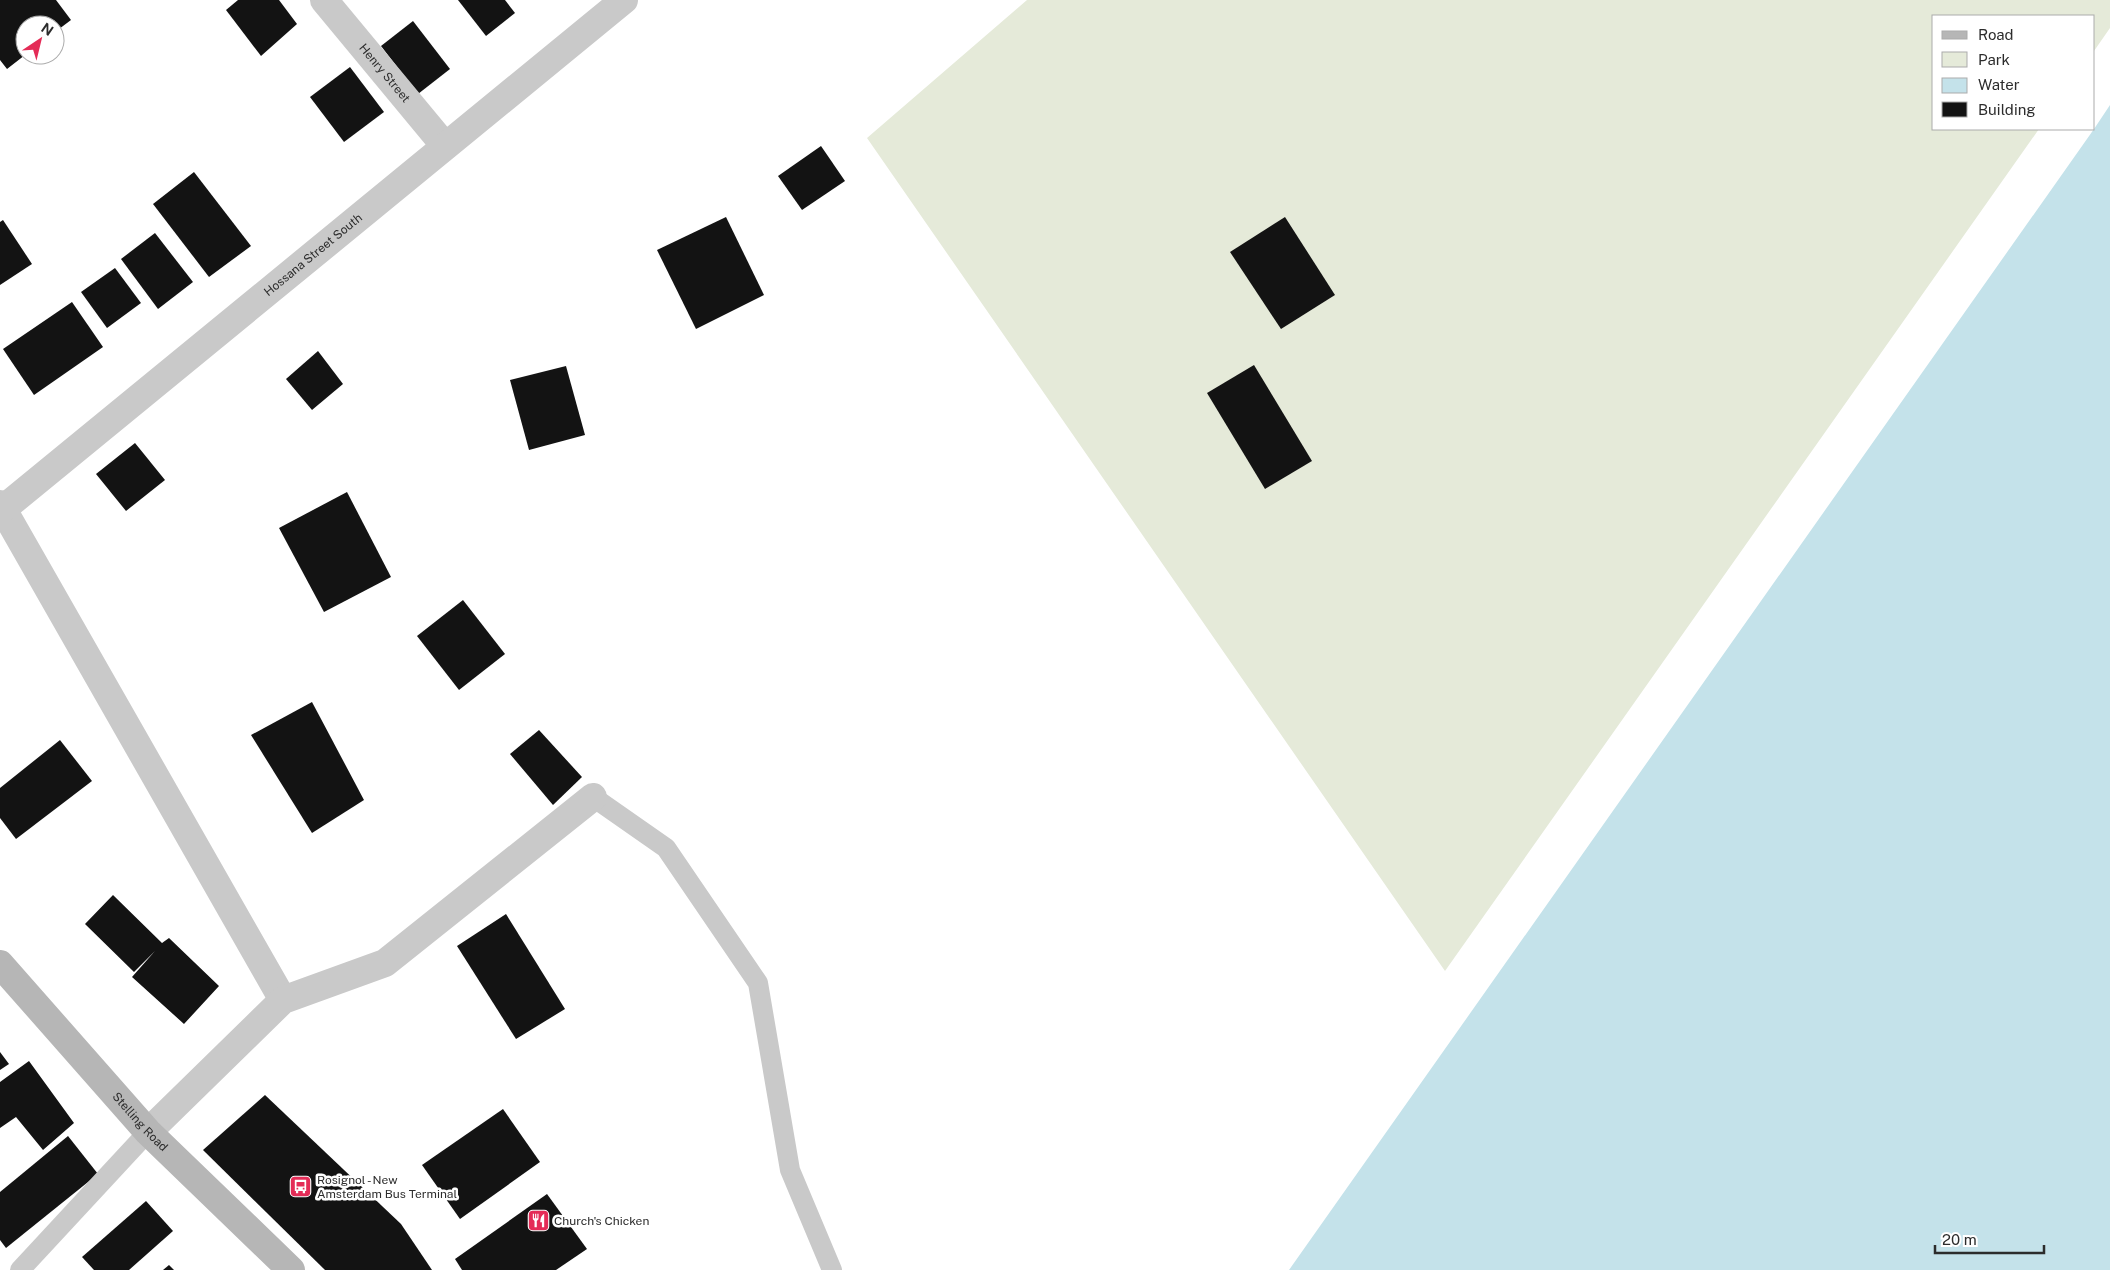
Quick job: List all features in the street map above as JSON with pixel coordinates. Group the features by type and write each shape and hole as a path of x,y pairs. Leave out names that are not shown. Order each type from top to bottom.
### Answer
{"main road":[{"name":"Stelling Road","path":"0,964 148,1132 291,1270"}],"street":[{"name":"Henry Street","path":"324,0 445,146"},
{"name":"Hossana Street South","path":"1,507 624,0"},
{"path":"1,507 283,1000"},
{"path":"148,1132 283,1000 385,963 593,797"}],"lane":[{"path":"593,797 666,848 758,983 790,1170 832,1270"},
{"path":"20,1270 148,1132"}],"green space":[{"path":"1027,0 2110,0 2110,28 2095,50 2095,15 1932,15 1932,130 2038,130 1445,971 867,138"}],"water":[{"path":"2110,105 2110,1270 1289,1270 2095,130"}],"building":[{"path":"0,0 56,0 71,20 65,24 65,15 15,15 15,63 7,69 0,60"},
{"path":"238,0 279,0 297,24 261,56 226,10"},
{"path":"458,0 505,0 515,13 486,36"},
{"path":"413,21 450,69 418,94 381,46"},
{"path":"350,67 384,112 344,142 310,97"},
{"path":"821,146 845,181 802,210 778,176"},
{"path":"194,172 251,246 209,277 153,204"},
{"path":"726,217 764,295 696,329 657,250"},
{"path":"1285,217 1335,295 1281,329 1230,252"},
{"path":"3,220 32,264 0,285 0,222"},
{"path":"155,233 193,282 158,309 121,259"},
{"path":"115,268 141,303 107,328 81,292"},
{"path":"72,302 103,347 34,395 3,349"},
{"path":"318,351 343,384 312,410 286,379"},
{"path":"1254,365 1312,461 1265,489 1207,393"},
{"path":"566,366 585,435 529,450 510,380"},
{"path":"135,443 165,480 126,511 96,474"},
{"path":"347,492 391,577 324,612 279,528"},
{"path":"463,600 505,654 459,690 417,636"},
{"path":"312,702 364,800 312,833 251,735"},
{"path":"539,730 582,777 553,805 510,754"},
{"path":"60,740 92,781 16,839 0,818 0,788"},
{"path":"113,895 162,943 169,938 219,986 184,1024 132,977 155,951 134,972 85,924"},
{"path":"506,914 565,1009 516,1039 457,946"},
{"path":"0,1052 9,1064 0,1070"},
{"path":"29,1061 74,1123 43,1150 16,1117 0,1128 0,1082"},
{"name":"Rosignol - New Amsterdam Bus Terminal","path":"265,1095 401,1224 432,1270 325,1270 203,1150"},
{"path":"503,1109 540,1162 460,1219 422,1165"},
{"path":"68,1136 98,1174 6,1248 0,1240 0,1192"},
{"name":"Church's Chicken","path":"547,1194 587,1249 556,1270 462,1270 455,1259"},
{"path":"146,1201 173,1231 129,1270 94,1270 82,1257"},
{"path":"169,1265 174,1270 163,1270"}],"place":[{"name":"Rosignol - New Amsterdam Bus Terminal","path":"301,1187"},
{"name":"Church's Chicken","path":"538,1221"}]}
